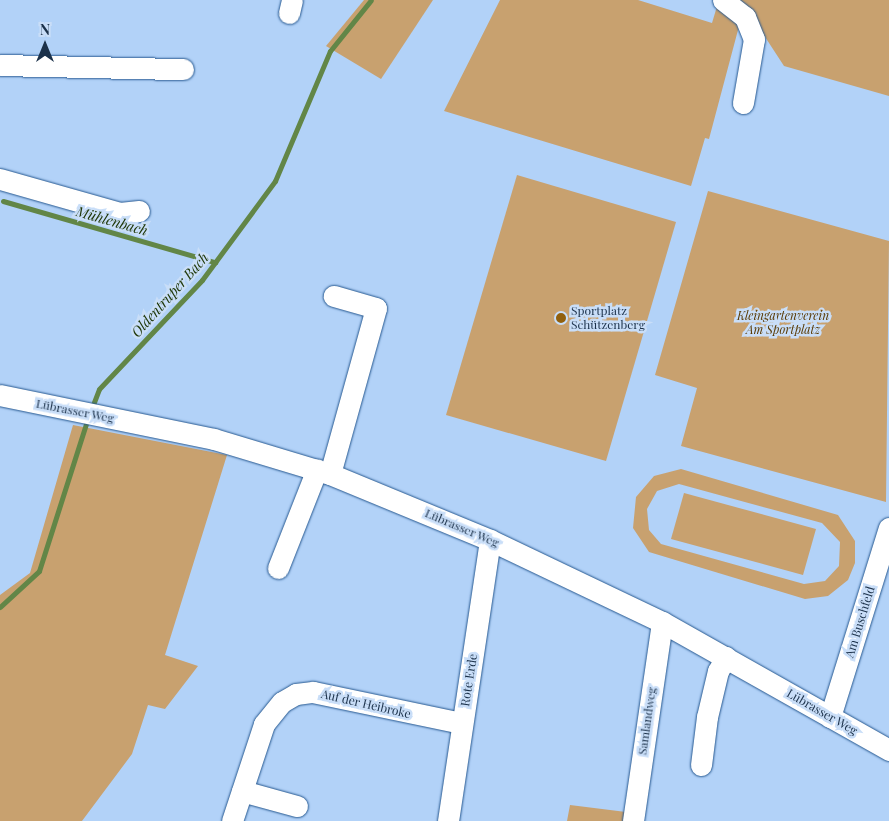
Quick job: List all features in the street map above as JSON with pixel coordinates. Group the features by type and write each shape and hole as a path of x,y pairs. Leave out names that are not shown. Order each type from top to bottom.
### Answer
{"street":[{"path":"724,0 745,17 754,39 743,103"},
{"path":"0,66 183,69"},
{"path":"0,179 120,213 140,211"},
{"path":"278,568 323,471 376,308 334,296"},
{"name":"Lübrasser Weg","path":"0,395 214,439 323,471 490,540 662,622 889,750"},
{"name":"Am Buschfeld","path":"830,717 889,528"},
{"name":"Rote Erde","path":"448,821 490,540"},
{"name":"Samlandweg","path":"633,821 662,622"},
{"path":"702,765 709,708 726,658"},
{"name":"Auf der Heibroke","path":"232,821 264,724 282,702 296,694 313,692 462,723"},
{"path":"242,791 297,806"}],"green space":[{"path":"364,0 433,0 381,79 326,46"},
{"path":"500,0 638,0 712,23 718,3 739,24 709,139 705,138 691,186 444,111"},
{"path":"730,0 889,0 889,96 784,66 750,14"},
{"name":"Sportplatz Schützenberg","path":"517,175 676,222 606,461 446,415"},
{"name":"Kleingartenverein Am Sportplatz","path":"708,191 889,241 886,502 681,446 697,388 655,375"},
{"path":"73,425 227,455 165,655 198,666 165,709 148,705 132,754 82,821 0,821 0,595 30,573"},
{"path":"681,469 838,515 855,541 855,563 848,580 828,596 805,599 649,552 633,528 636,497 654,476","holes":["679,484 822,523 840,542 839,566 825,581 804,584 661,544 649,530 647,509 657,491"]},
{"path":"684,493 816,529 803,575 671,539"},
{"path":"570,805 626,812 625,821 567,821"}],"waterway":[{"name":"Oldentruper Bach","path":"91,410 99,389 202,280 275,181 330,51 371,0"},
{"name":"Mühlenbach","path":"3,201 215,262"},
{"name":"Oldentruper Bach","path":"0,607 39,571 88,417"}],"place":[{"name":"Sportplatz Schützenberg","path":"561,318"}]}
